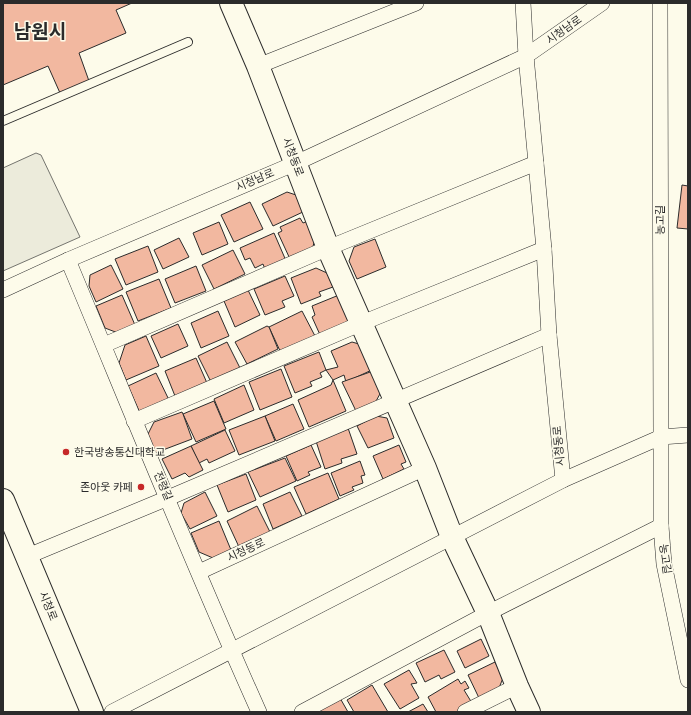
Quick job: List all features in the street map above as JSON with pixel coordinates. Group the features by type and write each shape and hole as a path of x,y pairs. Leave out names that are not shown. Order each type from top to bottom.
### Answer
{"street":[{"name":"시청동로","path":"231,3 258,66 328,248 425,468 452,537 488,613 529,712"},
{"path":"258,66 416,3"},
{"path":"523,3 526,56"},
{"name":"시청남로","path":"3,290 68,260 296,163 526,56 602,3"},
{"name":"농고길","path":"660,3 660,526 664,564 688,680"},
{"name":"시청동로","path":"112,712 563,480 549,335 544,249 526,56"},
{"path":"104,345 328,248 536,162"},
{"path":"134,421 362,324 544,249"},
{"name":"전령길","path":"68,260 134,421 259,712"},
{"path":"28,556 396,402 549,335"},
{"path":"563,480 661,437 688,435"},
{"name":"시청동로","path":"199,572 425,468"},
{"name":"시청로","path":"3,500 28,556 92,712"},
{"path":"302,712 488,613 660,526"},
{"path":"465,712 517,686"}],"lane":[{"path":"3,121 188,42"}],"shaded area":[{"path":"36,153 41,155 80,237 3,271 3,168"}],"building":[{"path":"3,3 132,3 116,10 126,33 79,53 89,81 60,93 48,66 3,85"},
{"path":"682,185 688,186 688,229 677,228"},
{"path":"287,192 299,196 305,211 273,226 262,204"},
{"path":"250,202 263,229 234,242 221,215"},
{"path":"300,218 303,223 308,221 316,237 312,249 290,259 278,233 282,231 280,227"},
{"path":"219,222 228,244 202,255 193,233"},
{"path":"274,233 287,263 266,272 263,264 255,268 250,258 245,260 240,248"},
{"path":"179,238 189,257 163,269 154,250"},
{"path":"375,239 386,267 357,279 349,261 354,247"},
{"path":"148,246 158,272 126,285 115,259"},
{"path":"233,250 245,274 214,289 202,265"},
{"path":"111,265 123,289 96,302 89,286 90,275"},
{"path":"196,266 206,291 175,303 165,279"},
{"path":"316,268 327,273 333,287 319,292 321,296 301,304 291,278"},
{"path":"285,276 294,296 282,301 285,307 265,315 254,289"},
{"path":"159,279 171,308 138,321 126,292"},
{"path":"248,290 260,315 235,327 224,301"},
{"path":"122,295 135,325 118,333 105,328 96,306"},
{"path":"339,295 351,324 321,337 312,317 315,315 312,306"},
{"path":"218,311 229,336 201,348 191,323"},
{"path":"302,311 315,336 281,353 269,327"},
{"path":"178,324 188,346 161,358 151,336"},
{"path":"267,326 269,327 278,349 247,364 235,342"},
{"path":"146,336 159,366 126,380 119,363 125,345"},
{"path":"227,342 240,368 211,382 198,356"},
{"path":"352,342 366,346 376,368 346,382 344,375 333,380 326,370 338,367 331,351"},
{"path":"319,352 326,370 320,373 322,377 310,382 312,386 295,393 284,366"},
{"path":"196,358 207,383 175,396 165,371"},
{"path":"281,369 292,397 260,410 249,382"},
{"path":"373,371 381,392 375,403 356,411 342,382"},
{"path":"156,373 169,400 140,413 128,386"},
{"path":"333,380 346,411 309,427 298,400 331,385"},
{"path":"244,385 254,410 224,423 214,399"},
{"path":"214,401 226,429 196,442 183,414"},
{"path":"293,404 304,429 276,441 265,416"},
{"path":"182,412 192,439 155,453 148,434 154,422"},
{"path":"265,416 275,441 239,455 229,430"},
{"path":"376,416 387,418 394,438 368,448 357,426"},
{"path":"348,428 357,454 341,459 342,463 325,469 315,438"},
{"path":"225,430 235,451 209,463 207,459 199,463 191,446"},
{"path":"311,445 321,467 308,472 310,475 297,481 286,456"},
{"path":"399,445 406,462 401,464 404,469 383,479 373,456"},
{"path":"191,446 203,470 189,477 185,473 172,479 162,459"},
{"path":"285,458 296,481 260,497 248,472"},
{"path":"360,461 365,475 361,476 363,483 352,487 354,490 340,496 331,473"},
{"path":"328,473 339,499 306,514 294,487"},
{"path":"246,474 256,500 228,512 217,485"},
{"path":"205,492 217,516 190,529 181,513 184,503"},
{"path":"290,492 302,516 273,529 263,504"},
{"path":"257,506 270,532 239,547 227,521"},
{"path":"219,521 231,550 213,558 199,552 191,533"},
{"path":"481,639 489,656 465,668 457,651"},
{"path":"444,650 455,672 441,679 439,675 425,682 416,663"},
{"path":"495,662 503,678 499,688 479,698 468,675"},
{"path":"409,670 417,683 411,684 419,698 400,709 384,684"},
{"path":"458,679 461,684 465,681 469,688 464,690 472,703 456,712 436,712 428,697"},
{"path":"372,685 388,712 354,712 347,700"},
{"path":"340,698 348,712 316,712"},
{"path":"423,704 428,712 408,712"}],"place":[{"name":"한국방송통신대학교","path":"66,452"},
{"name":"존아웃 카페","path":"141,487"}],"district":[{"name":"남원시","path":"40,32"}]}
